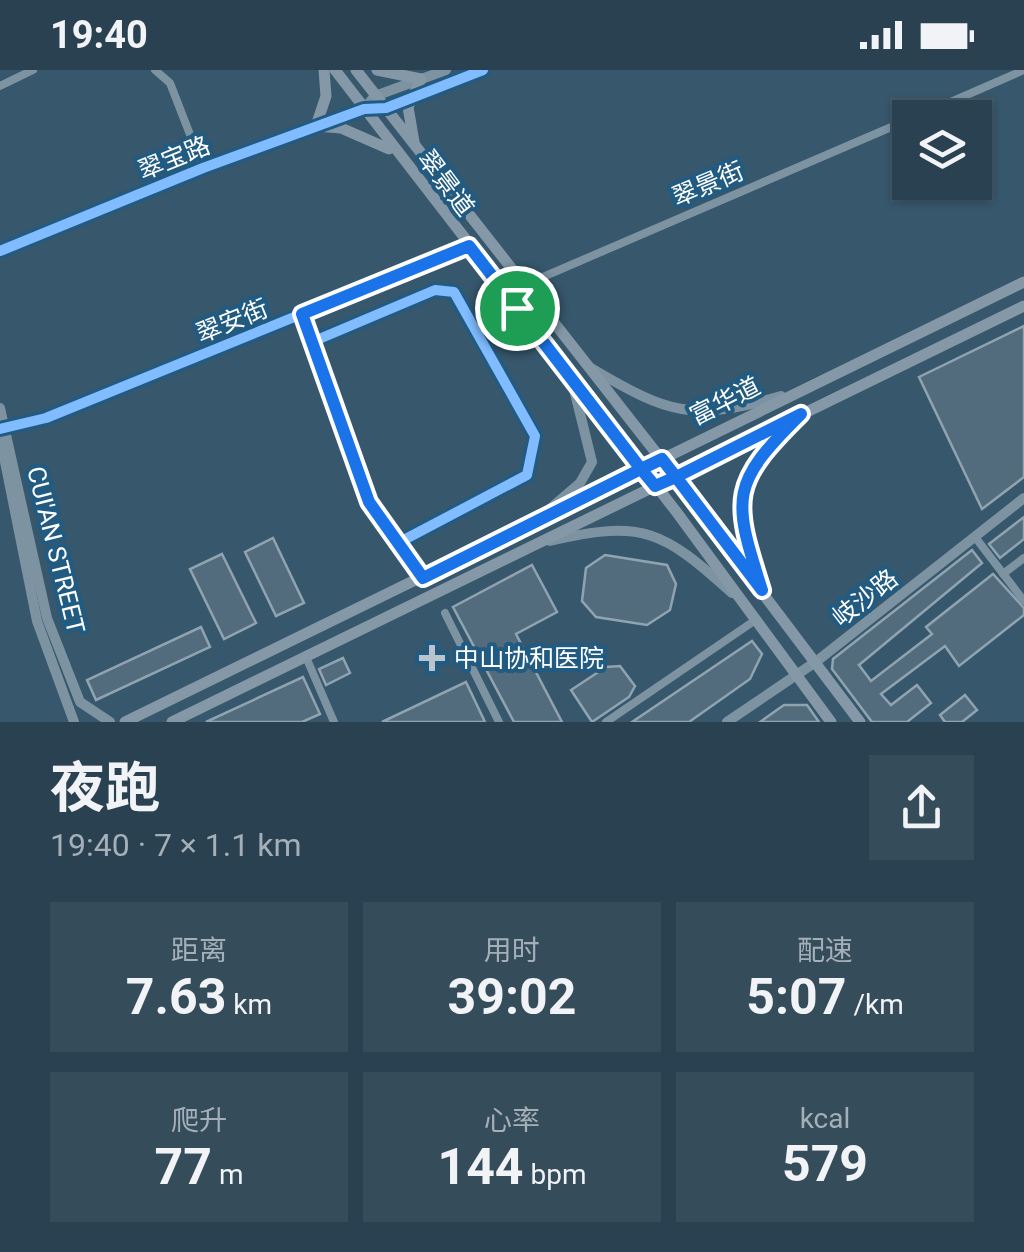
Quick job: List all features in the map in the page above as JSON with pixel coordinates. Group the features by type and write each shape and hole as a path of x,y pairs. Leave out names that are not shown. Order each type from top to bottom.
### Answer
{"main road":[{"path":"324,70 326,96 316,126 358,134 401,157"},
{"name":"翠景道","path":"335,70 757,619 831,722"},
{"name":"翠景道","path":"356,70 522,286 676,477 860,722"},
{"path":"377,70 420,80 412,98 409,124 416,150"},
{"name":"富华道","path":"125,722 1024,282"},
{"name":"富华道","path":"172,722 1024,306"}],"street":[{"path":"0,86 33,70"},
{"path":"155,70 170,83 203,168"},
{"path":"364,109 376,96 446,70"},
{"path":"364,109 386,108 482,70"},
{"name":"翠景街","path":"954,100 1024,70"},
{"name":"翠宝路","path":"0,250 203,168 364,109"},
{"name":"翠景街","path":"522,286 892,127"},
{"name":"翠安街","path":"2,431 46,418 469,246"},
{"path":"312,342 435,290 454,292 535,436 527,475 398,543"},
{"path":"476,331 517,308"},
{"path":"302,314 369,502 423,578"},
{"path":"588,366 672,410 716,412 787,395"},
{"path":"530,526 580,483 592,462 571,376"},
{"path":"0,408 2,431"},
{"path":"762,590 742,528 741,494 757,457 801,414"},
{"name":"CUI'AN STREET","path":"2,431 36,621 74,722"},
{"name":"CUI'AN STREET","path":"2,431 47,618 80,702 110,722"},
{"name":"岐沙路","path":"727,722 817,662 1024,498"},
{"path":"540,543 601,529 645,534 680,546 743,603"},
{"path":"975,537 1024,601"},
{"path":"1003,574 1024,558"},
{"path":"445,613 498,722"},
{"path":"606,722 757,619"},
{"path":"306,657 333,721"}],"building":[{"path":"1024,326 1024,477 982,509 919,377"},
{"path":"1024,517 1024,539 1000,558 989,544"},
{"path":"273,538 304,603 276,616 245,552"},
{"path":"972,550 982,563 859,665 871,681 932,634 926,627 993,574 1024,608 1024,615 959,666 945,646 881,694 891,705 917,685 931,703 907,722 872,722 832,669 833,659"},
{"path":"222,554 256,623 224,639 190,569"},
{"path":"605,555 667,565 676,584 670,610 647,625 596,617 582,601 586,568"},
{"path":"532,565 557,612 516,634 562,722 514,722 453,607"},
{"path":"201,627 210,647 96,700 87,680"},
{"path":"752,641 762,654 750,679 689,722 632,722"},
{"path":"343,658 350,673 326,685 319,669"},
{"path":"620,666 635,686 629,697 592,722 571,690 606,667"},
{"path":"303,677 320,714 302,722 206,722"},
{"path":"466,682 485,722 382,722"},
{"path":"965,695 977,710 962,722 945,722 940,715"},
{"path":"784,705 807,705 819,722 760,722"}],"cycle path":[{"path":"0,251 203,168 364,109 386,108 483,70"},
{"path":"0,429 46,418 469,246"},
{"path":"312,342 435,290 454,292 535,436 527,475 398,543"}],"place":[{"name":"中山协和医院","path":"432,658"}],"route":[{"path":"517,308 469,246 302,314 369,502 423,578 641,469 655,486 676,477 762,590 742,528 741,494 757,457 801,414 676,477 662,459 641,469 517,308"}]}
